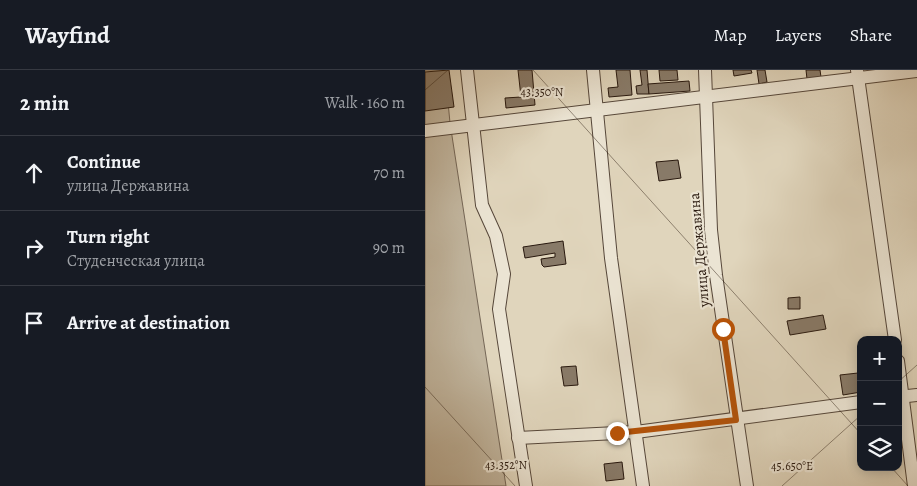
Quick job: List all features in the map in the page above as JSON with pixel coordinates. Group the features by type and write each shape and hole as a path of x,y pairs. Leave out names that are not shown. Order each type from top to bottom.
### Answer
{"street":[{"path":"467,70 481,205 496,236 504,274 499,309 526,486"},
{"path":"593,70 595,108 611,258 643,486"},
{"name":"улица Державина","path":"705,70 708,97 711,230 736,420 747,486"},
{"path":"425,131 595,108 708,97 857,75 917,71"},
{"path":"857,75 894,336"},
{"path":"902,396 917,395"},
{"path":"518,438 636,432 857,403"},
{"path":"902,403 914,486"}],"shaded area":[{"path":"425,70 445,70 450,123 506,486 425,486"}],"building":[{"path":"449,70 454,107 425,111 425,72"},
{"path":"518,70 532,70 535,105 506,108 505,98 521,97"},
{"path":"616,70 630,70 632,95 609,97 608,88 618,87"},
{"path":"640,70 647,70 649,94 637,94 636,86 642,85"},
{"path":"659,70 677,70 678,80 660,81"},
{"path":"733,70 751,70 752,73 734,76"},
{"path":"757,70 765,70 767,82 759,84"},
{"path":"806,70 820,70 821,77 807,79"},
{"path":"689,81 690,91 649,94 648,84"},
{"path":"678,160 681,178 659,181 656,162"},
{"path":"563,241 566,264 544,267 542,265 541,259 555,257 555,253 525,258 523,247"},
{"path":"800,297 800,309 788,309 788,298"},
{"path":"823,315 826,329 790,335 787,321"},
{"path":"576,366 578,385 564,386 561,367"},
{"path":"857,373 857,393 843,395 840,375"},
{"path":"622,462 624,479 606,481 604,464"}],"route":[{"path":"617,433 736,420 723,329"}]}
